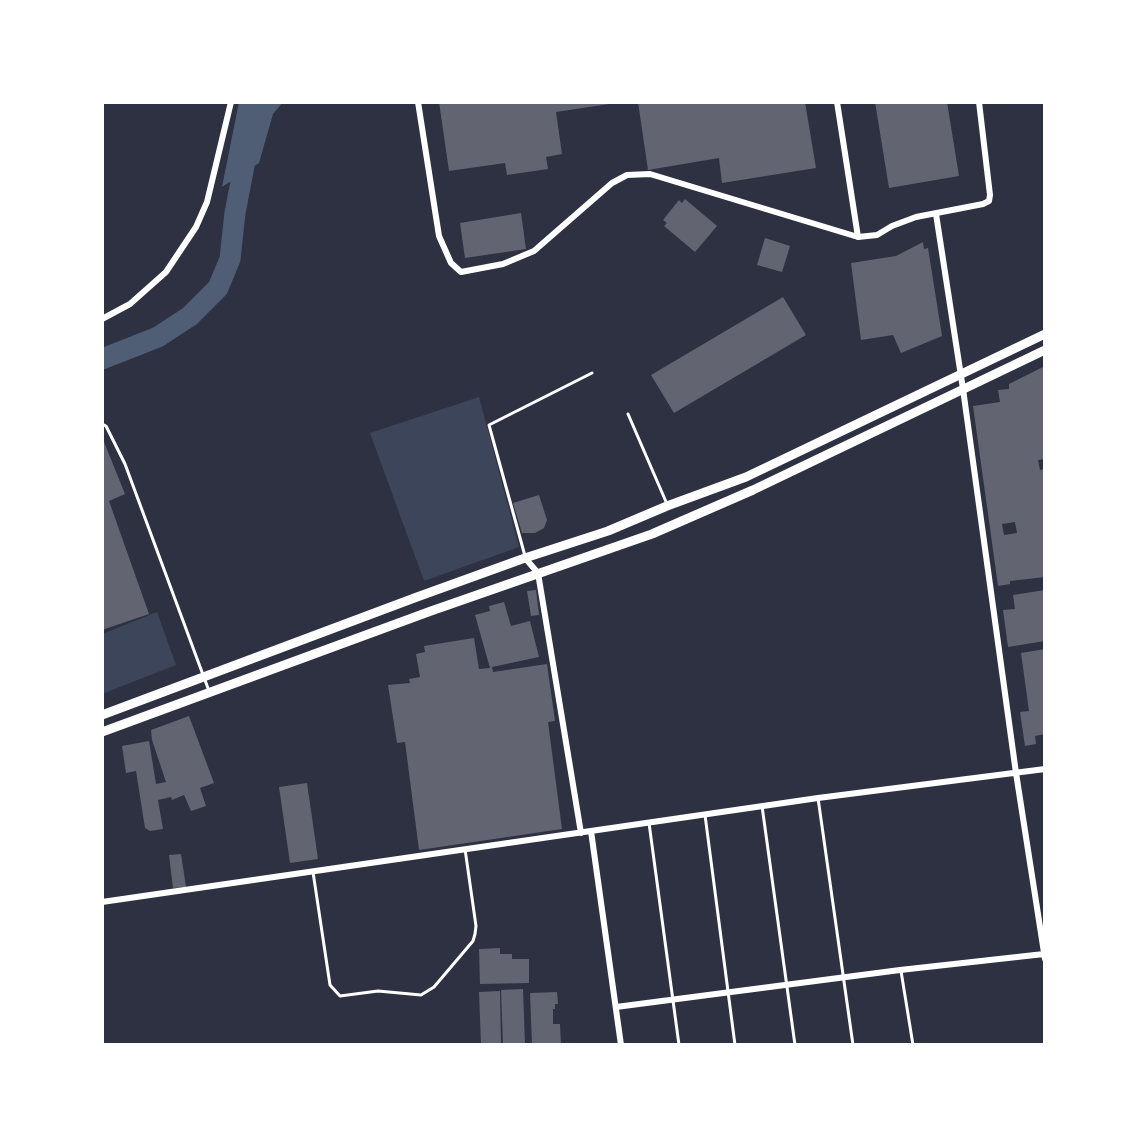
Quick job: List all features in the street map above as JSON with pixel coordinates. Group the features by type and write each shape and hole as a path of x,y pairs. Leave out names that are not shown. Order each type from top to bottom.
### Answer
{"main road":[{"path":"102,715 204,675 525,558 608,531 746,477 1045,334"},
{"path":"102,732 209,691 652,534 753,490 1045,350"}],"street":[{"path":"102,319 130,304 166,272 196,227 207,202 231,102"},
{"path":"418,102 439,236 451,263 461,272 503,264 534,251 554,236 612,183 627,175 650,174 858,237 877,235 892,226 916,217 989,201 979,102"},
{"path":"837,102 858,237"},
{"path":"616,1007 900,970 1045,957 1016,773 963,389 936,214"},
{"path":"525,558 538,573 581,832"},
{"path":"102,902 818,798 1045,768"},
{"path":"591,831 621,1045"}],"lane":[{"path":"525,558 489,425 592,373"},
{"path":"628,414 667,506"},
{"path":"102,424 106,426 125,464 209,691"},
{"path":"818,798 853,1045"},
{"path":"762,807 795,1045"},
{"path":"705,815 735,1045"},
{"path":"649,823 679,1045"},
{"path":"313,872 330,985 340,996 378,991 421,995 434,987 473,941 476,926 465,849"},
{"path":"900,970 913,1045"}],"shaded area":[{"path":"239,102 283,102 273,114 259,163 222,187"},
{"path":"479,397 519,547 424,581 370,433"},
{"path":"157,612 176,665 102,694 102,634"}],"building":[{"path":"439,102 616,103 556,112 562,154 546,157 548,169 507,175 505,163 449,171"},
{"path":"638,102 805,102 816,168 722,183 719,158 648,170"},
{"path":"875,102 947,102 959,176 889,188"},
{"path":"685,199 717,226 695,252 664,226 667,223 663,220 679,200 682,203"},
{"path":"521,213 526,249 465,258 460,223"},
{"path":"765,238 790,246 782,272 757,265"},
{"path":"923,242 924,249 928,248 942,336 901,353 893,335 861,340 851,263 896,256"},
{"path":"783,297 806,335 674,413 651,375"},
{"path":"1045,366 1045,459 1038,460 1040,470 1045,469 1045,577 1010,581 1010,584 998,586 973,406 1000,402 998,390 1009,389 1009,384","holes":["1015,522 1017,533 1004,535 1002,524"]},
{"path":"102,437 125,494 109,501 149,614 102,630"},
{"path":"539,495 547,520 544,528 535,533 522,533 513,503"},
{"path":"536,590 539,615 531,616 527,591"},
{"path":"1045,590 1045,641 1008,647 1003,610 1015,609 1013,595"},
{"path":"504,602 511,626 530,621 539,657 492,667 493,672 547,664 555,721 548,722 562,829 419,850 405,742 397,743 388,685 410,683 409,679 420,677 416,654 425,652 424,646 474,638 479,669 490,668 475,615 490,611 489,606"},
{"path":"1045,649 1045,734 1035,736 1036,744 1025,746 1020,712 1029,711 1021,653"},
{"path":"189,716 214,783 200,788 206,806 191,811 184,795 172,800 171,797 158,800 163,829 150,831 145,828 136,771 126,773 122,746 149,741 156,784 166,782 152,740 151,730"},
{"path":"307,783 318,859 290,863 279,787"},
{"path":"181,854 186,887 173,888 169,855"},
{"path":"500,948 500,954 512,954 512,959 529,959 529,983 480,984 479,949"},
{"path":"523,989 525,1045 503,1045 501,990"},
{"path":"500,991 501,1045 481,1045 479,992"},
{"path":"557,992 558,1004 555,1004 555,1009 553,1009 553,1024 560,1024 561,1045 532,1045 530,993"}],"waterway":[{"path":"102,359 158,337 190,316 218,288 230,259 235,213 248,145 260,102"}]}
